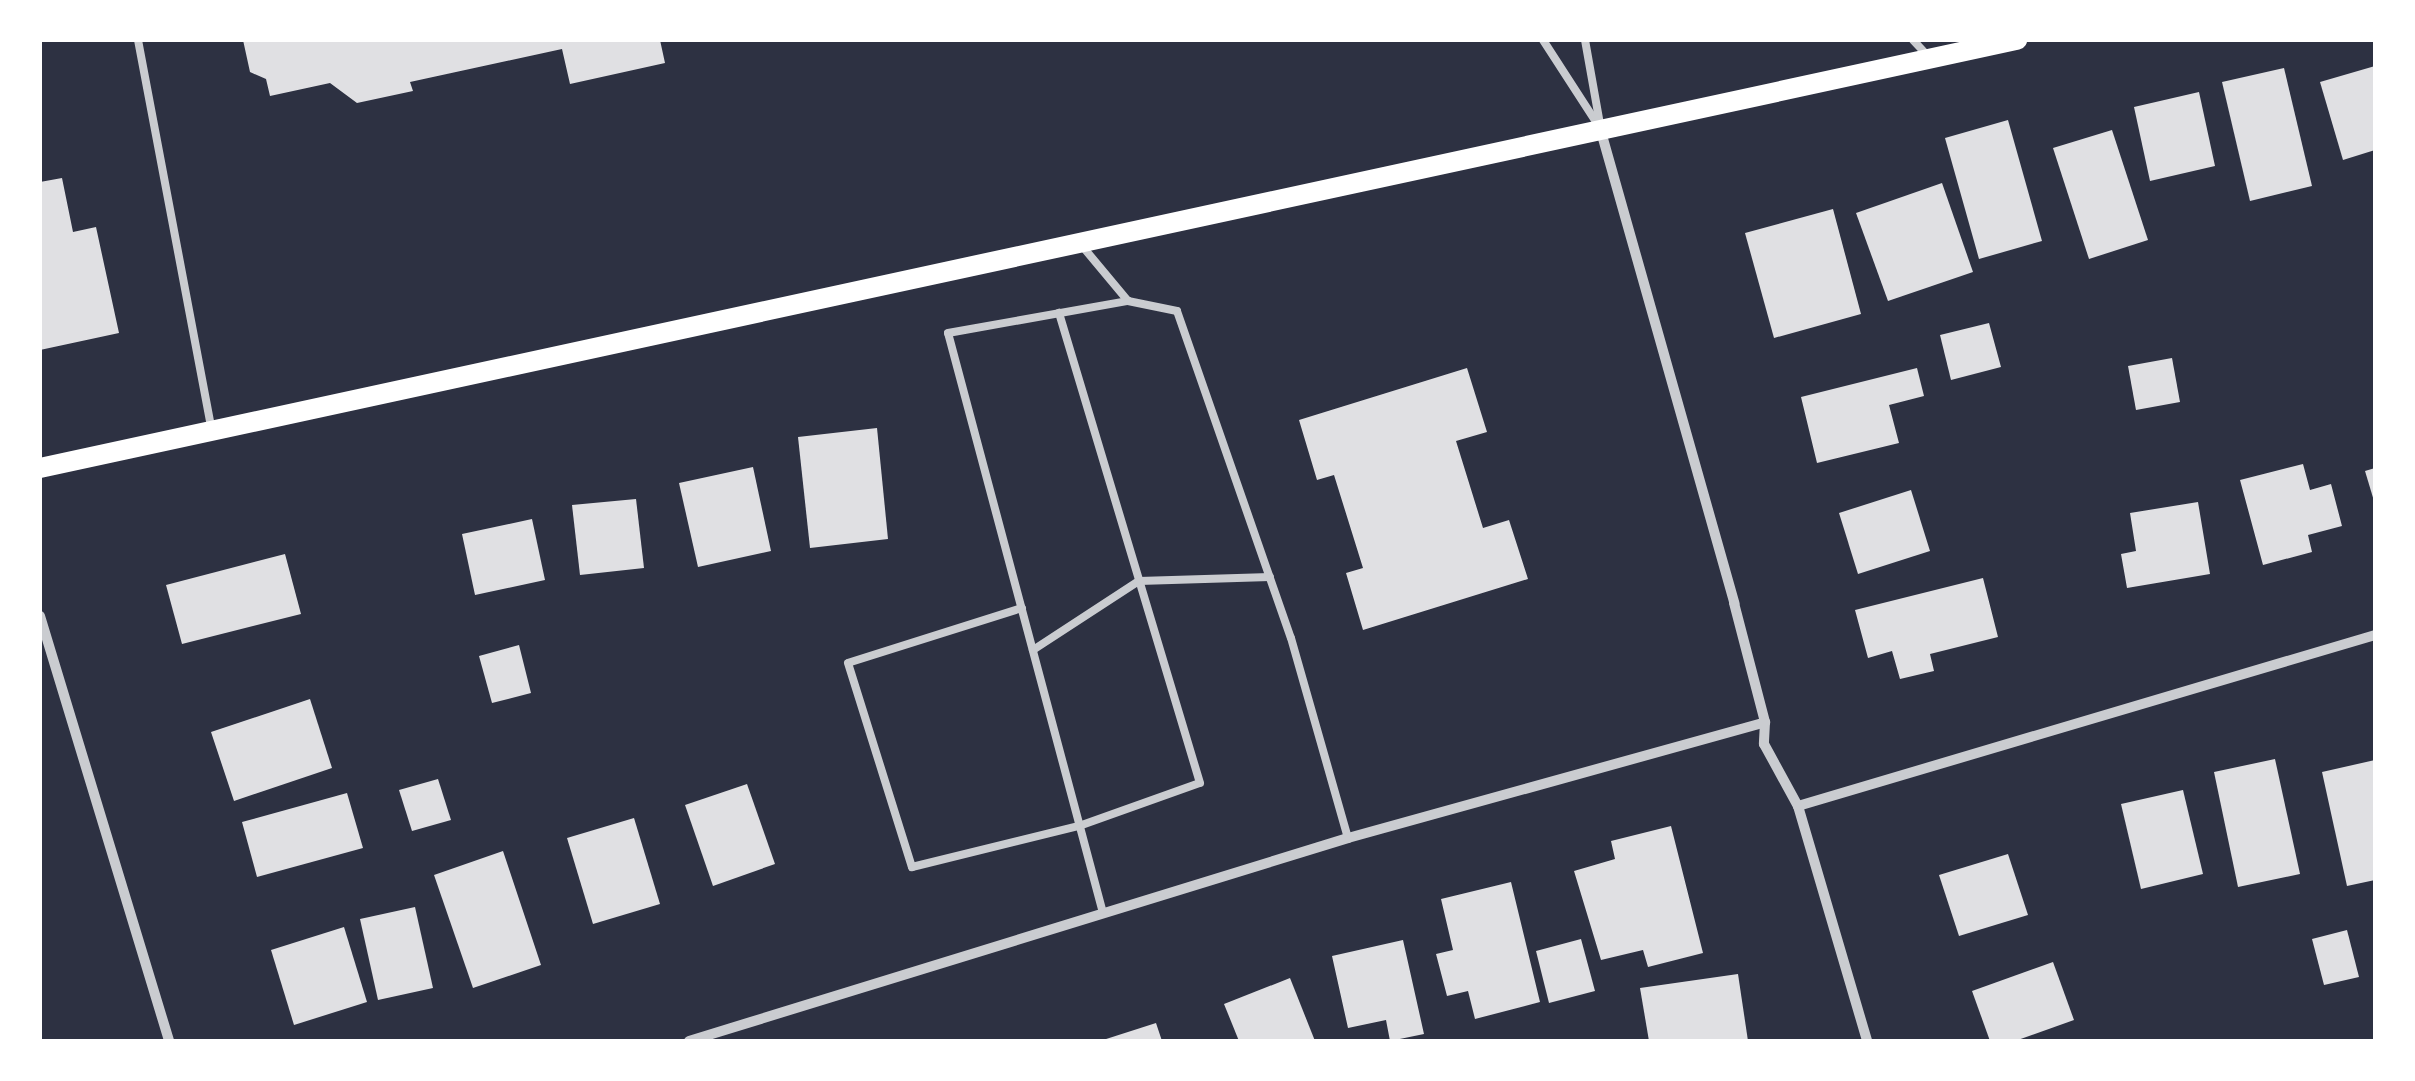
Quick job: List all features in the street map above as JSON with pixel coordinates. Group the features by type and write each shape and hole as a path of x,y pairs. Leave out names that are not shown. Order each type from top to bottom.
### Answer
{"main road":[{"path":"40,468 2016,40"}],"street":[{"path":"1600,128 1765,722 1764,744 1798,806 1867,1041"},
{"path":"40,616 169,1041"},
{"path":"1798,806 2375,635"},
{"path":"689,1041 1348,838 1765,722"}],"lane":[{"path":"138,40 212,431"},
{"path":"1544,40 1600,128"},
{"path":"1585,40 1600,128"},
{"path":"1913,40 1930,59"},
{"path":"1080,243 1128,301"},
{"path":"1103,913 948,332 1128,301 1177,311 1270,577 1348,838"},
{"path":"1022,608 848,663 912,867 1080,826 1200,783 1058,313"},
{"path":"1032,650 1139,581 1270,577"}],"building":[{"path":"243,40 660,40 665,63 570,84 562,49 410,82 413,91 357,103 330,83 270,96 266,79 250,72"},
{"path":"2375,66 2375,150 2343,160 2320,82"},
{"path":"2284,68 2312,186 2250,201 2222,82"},
{"path":"2199,92 2215,166 2150,181 2134,107"},
{"path":"2008,120 2042,241 1979,259 1945,138"},
{"path":"2112,130 2148,240 2089,259 2053,148"},
{"path":"62,178 73,232 96,227 119,333 40,350 40,182"},
{"path":"1942,183 1973,272 1888,301 1856,213"},
{"path":"1833,209 1861,314 1774,338 1745,233"},
{"path":"1989,323 2001,367 1951,380 1940,335"},
{"path":"2172,358 2180,402 2136,410 2128,366"},
{"path":"1467,368 1487,432 1456,441 1483,528 1509,520 1528,579 1363,630 1346,573 1363,568 1334,475 1317,480 1299,420"},
{"path":"1917,368 1924,396 1889,405 1899,443 1817,463 1801,397"},
{"path":"877,428 888,539 810,548 798,437"},
{"path":"2303,464 2310,490 2331,484 2342,526 2308,535 2312,552 2263,565 2240,480"},
{"path":"753,467 771,551 698,567 679,483"},
{"path":"2375,468 2375,501 2374,501 2365,471"},
{"path":"1911,490 1930,551 1858,574 1839,513"},
{"path":"636,499 644,568 580,575 572,505"},
{"path":"2198,502 2210,574 2127,588 2121,554 2136,551 2130,513"},
{"path":"532,519 545,580 475,595 462,534"},
{"path":"285,554 301,614 182,644 166,585"},
{"path":"1983,578 1998,637 1930,654 1934,671 1900,679 1892,651 1868,658 1855,610"},
{"path":"519,645 531,693 492,703 479,656"},
{"path":"310,699 332,768 234,801 211,732"},
{"path":"2275,759 2300,874 2238,887 2214,772"},
{"path":"2375,760 2375,880 2347,886 2322,772"},
{"path":"438,779 451,820 412,831 399,790"},
{"path":"747,784 775,864 713,886 685,805"},
{"path":"2183,790 2203,874 2141,889 2121,804"},
{"path":"347,793 363,848 257,877 242,822"},
{"path":"634,818 660,904 593,924 567,838"},
{"path":"1671,826 1703,953 1648,967 1643,950 1601,960 1574,871 1615,859 1611,841"},
{"path":"503,851 541,965 473,988 434,875"},
{"path":"2008,854 2028,915 1959,936 1939,875"},
{"path":"1511,882 1540,1002 1475,1019 1468,991 1447,996 1436,954 1453,950 1441,899"},
{"path":"415,907 433,988 378,1000 360,919"},
{"path":"344,927 367,1002 294,1025 271,950"},
{"path":"2347,930 2359,977 2324,985 2312,939"},
{"path":"1581,939 1595,991 1549,1003 1536,951"},
{"path":"1403,940 1424,1034 1390,1041 1386,1020 1348,1028 1332,956"},
{"path":"2053,962 2074,1020 2015,1041 1990,1041 1972,991"},
{"path":"1738,974 1748,1041 1649,1041 1640,988"},
{"path":"1290,978 1315,1041 1239,1041 1224,1004"},
{"path":"1156,1023 1162,1041 1103,1041 1103,1040"}]}
